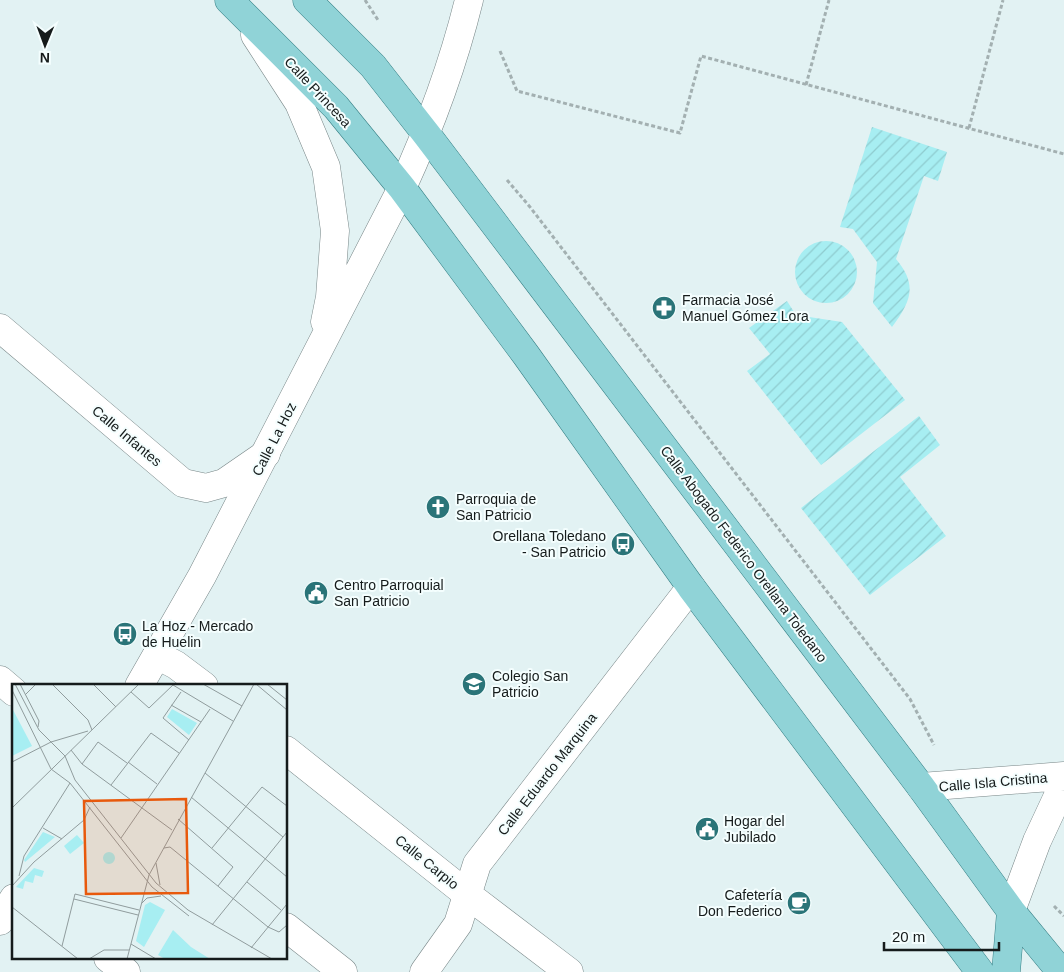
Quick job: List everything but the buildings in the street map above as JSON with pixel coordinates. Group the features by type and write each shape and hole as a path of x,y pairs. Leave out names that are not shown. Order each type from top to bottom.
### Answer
{"main road":[{"path":"307,0 373,66 427,135"},
{"name":"Calle Princesa","path":"235,6 336,107 402,188"},
{"name":"Calle Abogado Federico Orellana Toledano","path":"427,135 921,787 1011,911 1061,972"},
{"path":"402,188 526,355 691,587 980,972"},
{"path":"1006,972 1011,911"}],"street":[{"name":"Calle La Hoz","path":"141,684 266,454 402,188 427,135 461,33 469,0"},
{"path":"235,6 299,103 326,167 334,230 330,297 319,351"},
{"name":"Calle Infantes","path":"0,328 183,483 206,488 224,483 266,454"},
{"name":"Calle Eduardo Marquina","path":"424,972 458,924 477,864 691,587"},
{"path":"157,655 201,684"},
{"path":"0,680 12,690"},
{"name":"Calle Carpio","path":"288,752 468,895 569,972"},
{"name":"Calle Isla Cristina","path":"921,787 1064,776"},
{"name":"Calle Isla Cristina","path":"1011,911 1026,870 1064,783"},
{"path":"0,921 12,901"},
{"path":"288,929 344,972"},
{"path":"111,960 126,972"}],"path":[{"path":"365,0 379,21"},
{"path":"806,85 829,0"},
{"path":"969,128 1004,0"},
{"path":"500,51 518,91 680,133 701,56 1064,154"},
{"path":"506,178 910,699 936,748 962,784"},
{"path":"1026,870 1064,916"}],"shaded area":[{"path":"872,127 947,152 938,181 924,176 896,259 907,277 909,293 904,309 892,327 873,303 877,262 853,229 840,227"},
{"path":"826,241 843,246 848,250 852,255 857,272 852,289 848,294 843,298 826,303 809,298 804,294 800,289 795,272 800,255 804,250 809,246"},
{"path":"787,301 796,315 842,322 905,400 821,465 747,371 770,354 749,328"},
{"path":"919,416 940,445 900,477 946,536 870,595 801,508"}],"place":[{"name":"Farmacia José Manuel Gómez Lora","path":"664,308"},
{"name":"Parroquia de San Patricio","path":"438,507"},
{"name":"Orellana Toledano - San Patricio","path":"623,544"},
{"name":"Centro Parroquial San Patricio","path":"316,593"},
{"name":"La Hoz - Mercado de Huelin","path":"125,634"},
{"name":"Colegio San Patricio","path":"474,684"},
{"name":"Hogar del Jubilado","path":"707,829"},
{"name":"Cafetería Don Federico","path":"799,903"}]}
